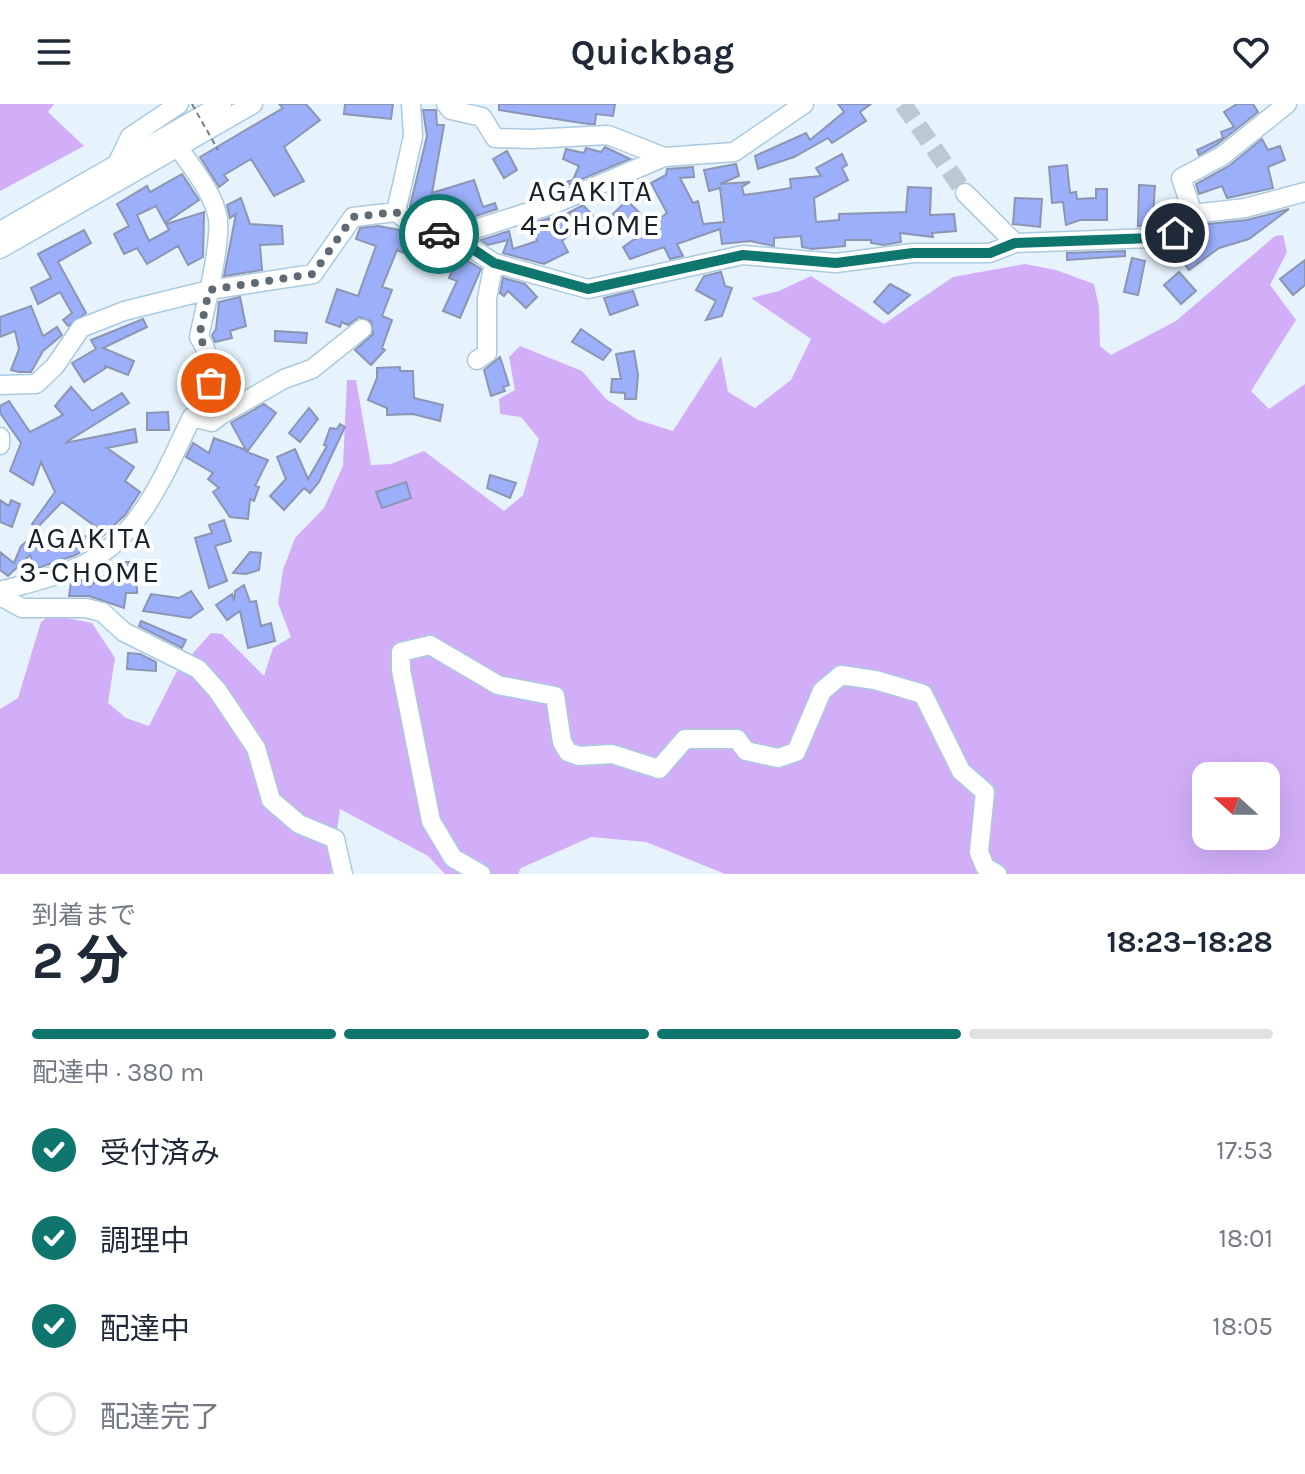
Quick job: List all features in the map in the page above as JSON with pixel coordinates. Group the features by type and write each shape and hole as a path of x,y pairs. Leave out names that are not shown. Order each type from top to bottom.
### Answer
{"street":[{"path":"116,166 130,137 179,104"},
{"path":"0,231 222,104"},
{"path":"0,249 253,104"},
{"path":"396,212 413,136 411,104"},
{"path":"446,104 451,110 482,117 495,138 608,135 664,157"},
{"path":"0,385 36,384 55,366 81,328 124,311 209,290 313,274 353,217 396,212 423,232 453,236 554,204 664,157 734,152 804,104"},
{"path":"1193,214 1181,178 1222,156 1287,104"},
{"path":"178,147 208,193 218,219 209,290 199,337 211,356 211,383 221,415"},
{"path":"453,236 494,263 588,289 743,255 836,263 913,253 990,253 1015,243 1152,238 1175,233 1193,214 1245,208 1305,192"},
{"path":"965,193 1015,243"},
{"path":"477,360 487,353 487,298 494,263"},
{"path":"0,594 80,567 127,532 149,506 192,417 212,422 284,379 312,369 362,329"},
{"path":"0,437 0,445"},
{"path":"0,594 22,608 86,608 102,612 124,632 198,669 217,690 256,748 271,800 299,824 335,839 343,874"},
{"path":"481,874 453,858 431,821 401,670 401,652 413,647 430,645 498,685 555,696 562,742 568,752 579,756 612,754 659,769 685,739 737,739 746,751 778,758 796,752 822,691 841,675 875,680 923,694 961,771 985,792 979,852 985,867 997,874"}],"path":[{"path":"192,104 218,150"}],"shaded area":[{"path":"0,104 54,104 48,112 84,146 0,191"},
{"path":"1283,235 1287,252 1270,285 1296,320 1251,391 1269,409 1305,384 1305,874 725,874 646,842 591,837 521,868 518,874 445,874 428,856 340,809 331,874 0,874 0,709 18,698 41,622 51,615 92,623 115,658 108,703 126,718 149,726 177,671 211,633 222,634 264,676 273,648 291,637 278,603 283,570 295,538 324,508 343,466 347,380 356,380 371,465 391,464 424,451 504,511 523,495 539,439 521,417 500,414 499,399 515,390 509,357 520,346 582,371 606,399 638,420 673,431 721,356 728,392 755,408 791,380 811,339 751,298 779,291 811,276 884,324 953,277 1025,264 1056,270 1094,284 1099,307 1100,346 1111,355 1176,321 1275,236"}],"building":[{"path":"279,104 306,104 320,120 284,147 304,181 274,196 251,159 224,175 228,180 219,187 200,157 283,108"},
{"path":"345,104 393,104 391,119 344,114"},
{"path":"499,104 615,104 613,116 596,114 595,124 588,124 499,110"},
{"path":"838,104 871,104 860,112 866,121 832,143 828,138 794,157 758,169 755,156 806,133 810,140 844,112"},
{"path":"1237,104 1253,104 1258,112 1215,146 1199,155 1197,150 1223,138 1221,132 1234,127 1224,112"},
{"path":"423,110 436,110 437,125 444,125 432,193 474,180 483,207 495,203 497,209 452,224 443,203 431,221 410,206 427,136"},
{"path":"1262,139 1268,150 1280,146 1285,160 1268,167 1273,188 1227,198 1222,186 1199,194 1196,184 1229,166"},
{"path":"605,147 630,159 563,187 562,183 573,180 579,166 563,159 566,149 584,153 586,148 601,152"},
{"path":"507,151 517,170 504,178 493,159"},
{"path":"842,154 847,165 842,168 848,180 814,198 816,222 839,220 839,214 906,212 908,187 931,188 930,215 954,214 956,231 932,233 933,237 900,233 901,242 884,245 871,243 871,240 845,240 845,246 812,249 802,247 801,236 774,238 774,246 750,241 722,244 720,229 677,244 683,256 670,259 664,247 630,259 623,247 636,238 613,214 627,200 651,225 667,213 651,183 666,175 667,169 693,167 694,177 680,178 693,203 698,201 703,224 724,222 720,188 709,191 704,170 736,164 739,176 720,184 750,182 742,187 744,195 791,188 790,179 821,176 816,168"},
{"path":"1067,165 1070,193 1076,192 1077,199 1096,198 1096,189 1107,189 1107,220 1080,220 1066,225 1063,202 1052,203 1049,167"},
{"path":"182,174 199,200 165,223 156,206 137,215 149,241 169,230 166,224 204,212 203,257 188,265 178,246 147,264 137,248 124,254 114,234 129,226 117,204 147,186 150,192"},
{"path":"1139,185 1155,186 1153,215 1174,217 1169,222 1138,226"},
{"path":"241,198 250,224 282,226 283,244 260,245 262,270 224,276 236,214 230,218 227,205"},
{"path":"1015,198 1042,199 1040,227 1013,224"},
{"path":"583,205 593,216 562,241 568,252 544,264 503,253 508,240 488,245 481,240 509,231 513,249 537,241 531,224 549,218 550,223"},
{"path":"1289,209 1249,239 1219,248 1189,270 1173,248 1199,225 1247,220"},
{"path":"378,226 400,230 412,239 406,254 397,250 382,287 392,290 382,316 392,320 382,348 385,350 371,365 355,350 373,334 371,321 359,317 348,325 342,322 340,327 326,322 337,289 358,296 376,246 356,239 360,228"},
{"path":"84,230 91,243 58,262 86,313 68,326 63,320 72,313 60,292 38,304 31,288 51,278 38,254"},
{"path":"1125,251 1125,256 1067,260 1067,253"},
{"path":"458,255 481,269 460,318 443,311 457,281 449,278"},
{"path":"1132,258 1145,261 1138,295 1124,292"},
{"path":"1305,260 1305,285 1293,295 1280,279"},
{"path":"721,272 725,286 732,288 722,316 706,320 716,301 696,290 704,276"},
{"path":"1179,272 1196,291 1181,304 1164,285"},
{"path":"503,278 525,284 537,297 526,308 508,291 504,296 500,293"},
{"path":"890,284 910,295 888,314 874,302"},
{"path":"633,291 638,305 610,315 604,298"},
{"path":"240,297 246,326 230,331 232,338 215,342 212,335 216,329 219,302"},
{"path":"31,306 43,336 57,327 62,335 43,351 31,372 19,372 11,370 19,349 15,331 0,337 0,317"},
{"path":"143,319 147,327 103,348 134,361 128,375 105,366 84,382 72,363 96,349 91,340"},
{"path":"581,329 611,350 603,360 572,342"},
{"path":"275,331 307,333 306,343 275,341"},
{"path":"634,351 638,375 636,399 625,399 625,393 611,392 612,379 621,379 616,354"},
{"path":"500,357 509,385 503,387 505,391 491,396 484,370"},
{"path":"400,367 400,371 413,371 414,398 443,405 440,421 413,414 387,415 387,408 368,400 377,378 377,368"},
{"path":"71,387 92,411 122,393 129,403 65,443 135,429 137,442 107,448 134,467 125,481 140,492 125,515 93,545 88,548 83,543 79,553 35,569 30,555 8,576 0,570 0,552 14,563 26,542 47,550 44,537 54,534 58,544 71,549 96,527 62,502 37,528 32,524 55,492 41,462 33,485 10,471 21,443 0,413 0,406 9,401 30,432 63,415 55,406"},
{"path":"264,404 276,413 247,452 268,460 255,486 259,487 254,501 250,499 248,519 230,517 213,492 219,488 208,479 213,473 186,457 193,443 209,453 214,438 246,450 231,423"},
{"path":"309,408 318,419 300,442 289,433"},
{"path":"168,412 169,430 147,430 147,413"},
{"path":"340,424 345,427 319,482 310,493 304,488 284,510 270,496 286,479 277,457 295,449 308,479 327,446 324,445 330,428 337,429"},
{"path":"490,475 516,483 510,498 487,488"},
{"path":"406,482 411,498 382,508 376,492"},
{"path":"0,500 9,506 11,500 20,504 12,527 0,522"},
{"path":"224,520 231,541 215,546 227,581 209,588 195,538 212,533 209,525"},
{"path":"250,552 261,553 259,570 246,574 233,573"},
{"path":"117,562 136,562 137,593 126,593 124,608 89,596 69,596 71,583 80,579 90,587 99,576 117,578"},
{"path":"244,585 250,602 256,601 261,626 271,623 275,641 248,648 240,611 227,620 216,605 232,594 234,601 235,591"},
{"path":"191,591 203,609 190,618 143,611 151,594 179,598"},
{"path":"141,621 186,640 182,648 139,626"},
{"path":"128,653 140,654 156,662 156,671 127,669"}],"tunnel":[{"path":"903,104 965,193"}],"way so far":[{"path":"211,383 211,356 199,337 209,290 313,274 353,217 396,212 423,232 439,234"}],"district":[{"name":"AGAKITA 4-CHOME","path":"591,208"},
{"name":"AGAKITA 3-CHOME","path":"90,555"}],"route":[{"path":"439,234 453,236 494,263 588,289 743,255 836,263 913,253 990,253 1015,243 1073,238 1152,238 1175,233"}]}
